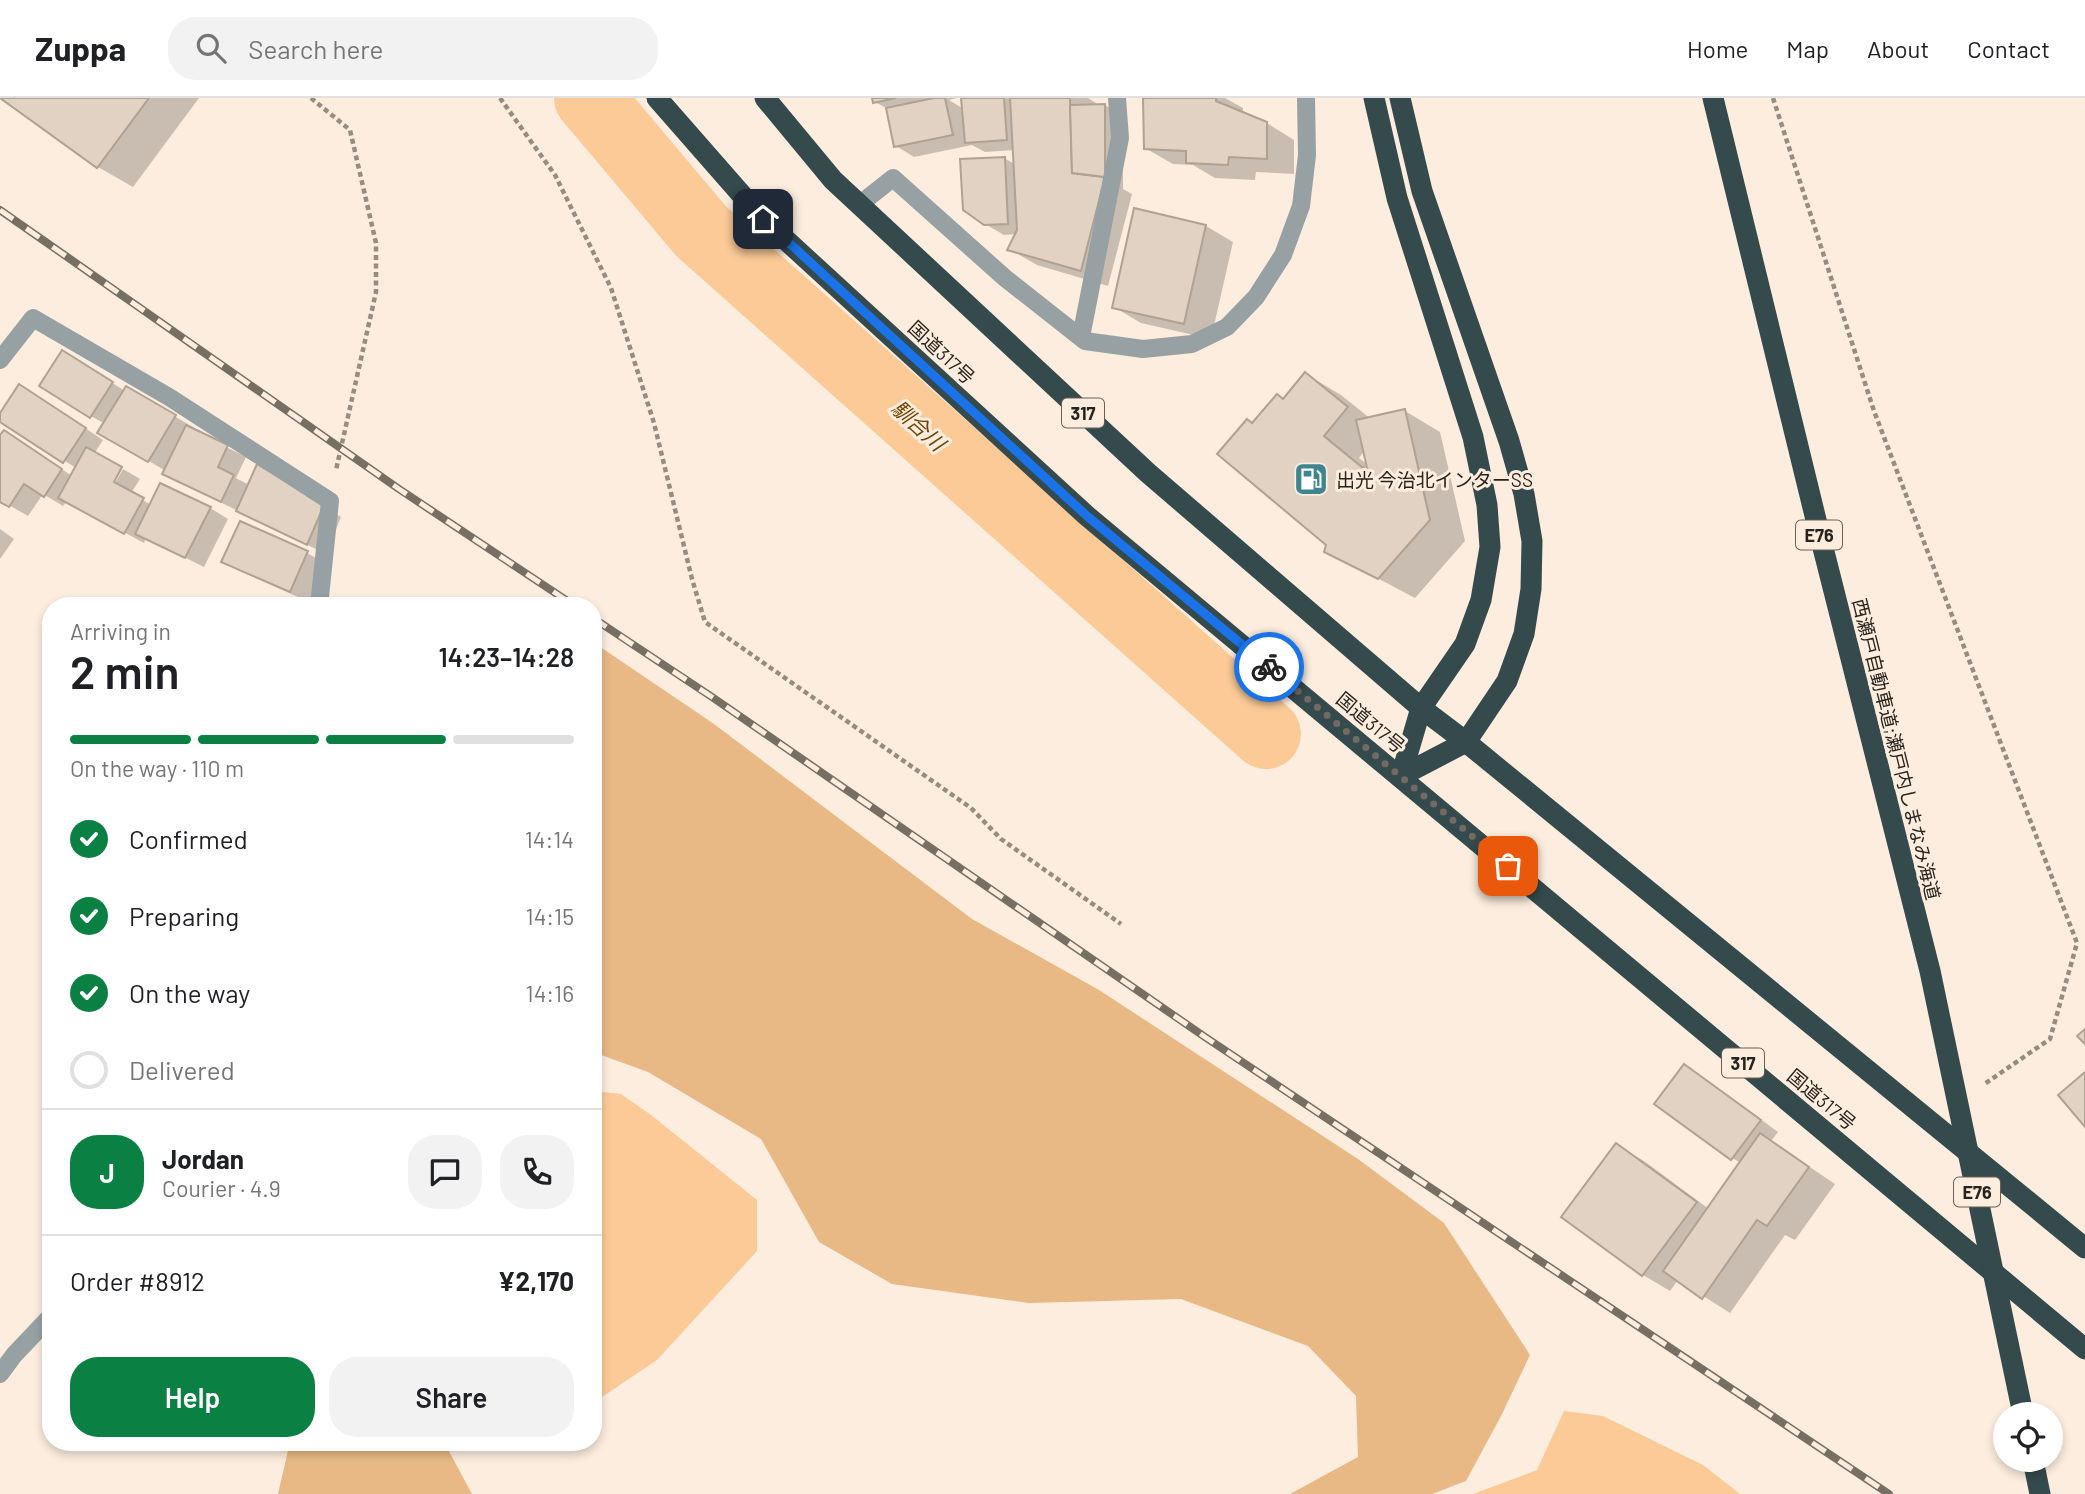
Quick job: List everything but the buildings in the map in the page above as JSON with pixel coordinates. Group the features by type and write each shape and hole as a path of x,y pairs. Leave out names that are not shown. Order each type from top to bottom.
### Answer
{"highway":[{"name":"国道317号","path":"657,98 763,219 1087,516 2085,1349"},
{"name":"317","path":"765,98 833,180 1147,473 1421,708 2085,1248"},
{"path":"1374,98 1397,198 1473,437 1487,505 1490,547 1481,600 1465,643 1421,708 1401,776"},
{"path":"1400,98 1422,191 1509,441 1524,494 1532,541 1531,589 1524,634 1507,681 1466,742 1401,776"},
{"name":"西瀬戸自動車道;瀬戸内しまなみ海道","path":"1713,98 1930,971 2020,1402"},
{"path":"2035,1472 2040,1494"}],"street":[{"path":"1081,337 1120,138 1117,98"},
{"path":"860,204 893,178 1005,278 1086,341 1143,349 1192,344 1227,327 1256,297 1283,256 1301,206 1307,155 1306,98"},
{"path":"0,360 33,318 169,397 330,501 320,597"},
{"path":"0,1374 42,1325"}],"path":[{"path":"311,98 351,130 376,243 376,292 330,501"},
{"path":"500,98 555,175 611,288 654,423 705,622 971,808 1000,839 1121,924"},
{"path":"1773,98 1874,411 2077,943 2050,1039 1974,1092"}],"shaded area":[{"path":"602,648 714,724 972,919 1099,990 1358,1159 1444,1223 1530,1355 1466,1481 1432,1494 1290,1494 1358,1457 1356,1396 1308,1346 1181,1299 1029,1303 892,1284 819,1242 761,1139 648,1072 602,1055"},
{"path":"602,1092 621,1094 757,1200 757,1251 657,1360 602,1397"},
{"path":"1564,1411 1603,1416 1703,1465 1740,1494 1473,1494 1537,1470"},
{"path":"288,1451 449,1451 472,1494 278,1494"}],"waterway":[{"name":"馴合川","path":"589,98 701,231 1266,734"}],"railway":[{"path":"0,210 399,489 561,597"},
{"path":"602,624 1205,1037 1889,1494"}],"way so far":[{"path":"1269,667 1508,866"}],"place":[{"name":"出光 今治北インターSS","path":"1311,479"}],"route":[{"path":"763,219 1087,516 1269,667"}]}
